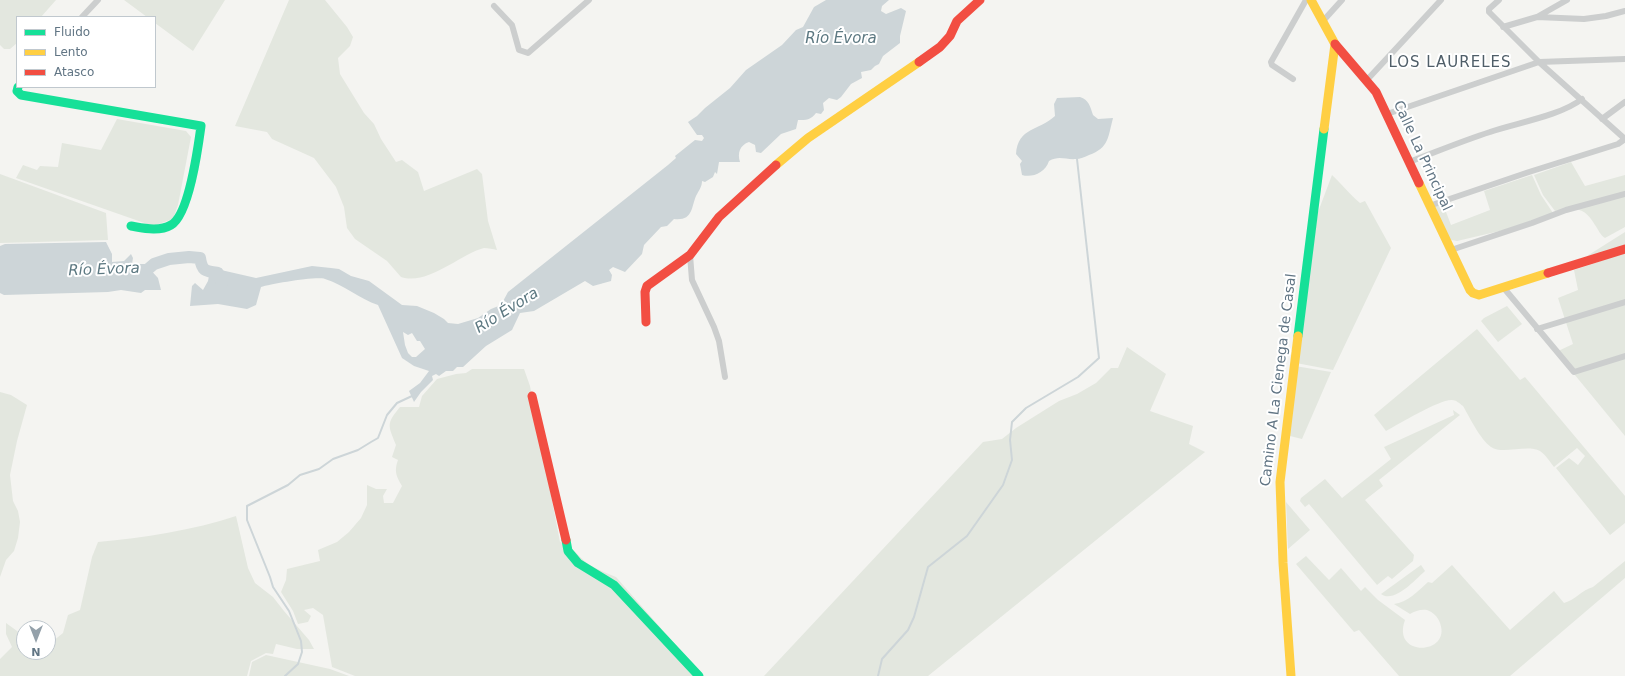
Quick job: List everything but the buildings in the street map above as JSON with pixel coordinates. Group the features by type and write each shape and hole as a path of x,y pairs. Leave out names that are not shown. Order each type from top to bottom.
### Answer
{"street":[{"path":"83,16 98,0"},
{"path":"494,6 512,24 519,50 528,53 589,0"},
{"path":"646,322 645,292 647,286 677,266 690,255 719,217 768,171 808,138 940,47 950,36 962,14 980,0"},
{"path":"1293,79 1272,65 1271,62 1306,0"},
{"path":"1311,0 1335,44"},
{"path":"1323,21 1342,0"},
{"path":"1366,81 1441,0"},
{"path":"1429,206 1618,144 1625,139 1502,27 1488,11 1499,0"},
{"path":"1502,27 1536,17 1566,0"},
{"path":"1536,17 1584,18 1606,16 1625,11"},
{"name":"Calle La Principal","path":"1335,44 1375,90 1470,290 1479,295 1503,288"},
{"name":"Camino A La Cienega de Casal","path":"1291,676 1280,482 1335,44"},
{"path":"1387,114 1539,62 1625,59"},
{"path":"18,88 17,91 21,95 201,126 185,206 178,220 161,230 148,230 131,226"},
{"path":"1409,162 1491,131 1514,126 1564,109 1582,100"},
{"path":"1602,119 1625,102"},
{"path":"1451,250 1566,210 1625,194"},
{"path":"1625,249 1583,261 1503,288 1574,372 1625,356"},
{"path":"690,255 692,280 716,334 721,350 725,377"},
{"path":"1537,329 1625,302"},
{"path":"532,396 568,551 578,563 614,585 699,676"}],"shaded area":[{"path":"0,0 56,0 42,16 16,16 16,44 10,49 4,49 0,45"},
{"path":"124,0 225,0 193,51 156,24 156,16 146,16"},
{"path":"289,0 325,0 347,27 353,37 350,46 338,58 340,74 364,113 374,124 381,139 396,162 402,160 418,172 424,191 477,169 482,174 488,221 497,250 484,248 475,251 444,268 422,277 411,279 401,277 387,261 355,239 347,228 344,207 336,187 314,158 272,139 267,132 235,126"},
{"path":"117,119 186,131 191,137 178,205 173,219 153,226 16,178 23,165 37,170 40,166 58,167 62,143 101,150"},
{"path":"1571,162 1585,186 1625,175 1625,227 1605,238 1600,234 1591,219 1583,211 1568,209 1555,211 1543,195 1534,175"},
{"path":"0,174 106,213 108,240 0,243"},
{"path":"1332,175 1360,203 1365,201 1391,248 1333,370 1296,363 1318,212"},
{"path":"1532,175 1541,195 1553,213 1534,223 1457,241 1447,239 1432,208 1443,204 1451,225 1490,210 1484,191"},
{"path":"1625,232 1625,251 1587,256"},
{"path":"1625,253 1625,436 1556,352 1573,344 1558,298 1578,290 1574,270"},
{"path":"1507,306 1522,324 1498,342 1481,321"},
{"path":"1477,329 1520,380 1525,377 1625,496 1625,523 1610,535 1556,468 1569,458 1578,465 1585,456 1577,448 1554,467 1540,451 1534,449 1496,449 1491,447 1483,439 1463,406 1453,400 1438,403 1386,431 1374,415"},
{"path":"1127,347 1166,374 1150,411 1193,426 1189,444 1205,452 928,676 764,676 983,442 1002,439 1016,428 1059,401 1077,394 1096,383 1111,368 1118,368"},
{"path":"1295,366 1331,372 1302,439 1286,435"},
{"path":"472,369 524,369 530,386 560,542 571,548 590,565 616,577 703,676 355,676 332,667 323,615 313,608 304,610 311,616 308,622 298,624 293,611 281,592 286,580 287,569 320,561 318,550 337,542 349,532 361,518 367,505 367,485 376,489 387,489 383,496 384,503 393,503 402,486 396,473 398,460 392,457 396,445 390,429 390,421 392,417 400,407 419,407 422,396 437,379 466,373"},
{"path":"0,392 11,395 27,405 17,441 10,475 13,501 18,511 20,522 18,538 14,551 6,560 0,577"},
{"path":"1453,410 1460,415 1379,480 1383,486 1365,500 1414,555 1413,561 1392,579 1388,576 1377,585 1309,504 1305,507 1300,501 1301,498 1325,479 1342,498 1391,459 1384,447 1454,415"},
{"path":"1286,502 1310,530 1288,549"},
{"path":"236,516 248,568 255,583 273,597 309,640 314,649 297,649 276,644 273,654 266,653 251,661 247,676 0,676 0,659 12,647 6,634 6,623 16,630 16,660 56,660 56,639 63,633 68,615 80,610 92,557 98,542 168,533"},
{"path":"1306,556 1329,580 1341,568 1361,591 1365,587 1378,600 1405,620 1403,632 1406,641 1413,646 1422,648 1431,646 1438,641 1441,634 1438,619 1433,613 1427,610 1418,610 1410,614 1394,604 1408,599 1428,582 1432,583 1452,565 1510,630 1554,591 1564,603 1568,602 1585,590 1593,587 1625,561 1625,578 1510,676 1399,676 1359,630 1354,632 1296,564"},
{"path":"1421,565 1425,571 1411,584 1392,596 1381,594"},
{"path":"266,655 330,669 349,676 249,676 252,662"}],"water":[{"name":"Río Évora","path":"826,0 889,0 882,6 881,11 886,14 901,8 906,11 900,36 900,43 883,56 879,64 871,70 861,72 862,78 851,84 841,97 837,100 829,98 823,103 824,110 821,114 816,113 808,119 798,120 796,129 781,134 761,153 756,152 755,145 749,142 741,147 739,156 740,162 719,162 717,174 715,172 713,177 705,182 702,181 701,187 688,216 685,218 674,219 667,226 661,227 644,245 642,254 625,272 613,267 609,270 612,275 611,281 593,286 585,281 534,311 520,313 512,330 486,346 463,367 457,367 453,371 446,371 439,376 436,374 432,376 433,380 421,392 414,402 409,391 420,383 429,371 414,366 402,358 378,305 325,279 303,279 261,287 256,305 247,309 218,304 190,306 192,286 195,283 203,290 209,276 212,273 221,270 256,278 312,266 339,269 351,276 369,281 402,305 417,306 434,313 448,323 458,324 478,318 491,309 501,305 508,292 668,165 676,158 675,156 695,140 702,141 704,138 702,135 697,135 688,122 730,88 746,70 782,45 796,30 803,27 814,7","holes":["403,332 408,335 412,333 425,349 416,357 412,357 408,353 405,345"]},
{"path":"1080,97 1087,102 1093,115 1098,119 1113,118 1107,141 1096,152 1084,157 1078,159 1053,159 1049,161 1044,169 1038,174 1030,176 1022,175 1020,164 1022,161 1016,154 1021,139 1030,130 1049,121 1055,116 1054,104 1057,98"},
{"name":"Río Évora","path":"106,242 112,254 112,262 124,261 131,254 133,258 132,264 146,265 158,278 161,290 145,290 141,293 121,290 108,292 4,295 0,293 0,246 5,244"}],"waterway":[{"path":"878,676 882,659 908,630 914,617 928,567 967,536 1003,485 1012,460 1010,440 1012,422 1026,408 1078,377 1099,358 1077,159"},
{"name":"Río Évora","path":"133,270 147,270 154,264 169,259 189,257 200,258 203,268 207,271 218,273 222,283"},
{"path":"285,676 298,664 302,652 301,641 289,611 273,587 247,520 247,506 288,485 300,475 319,469 333,459 358,450 378,438 387,415 397,403 412,396"}],"traffic: fast":[{"path":"18,88 17,91 21,95 201,126 192,180 188,195 177,219 171,225 161,228 151,229 131,226"},
{"path":"1298,336 1324,129"},
{"path":"566,540 568,551 578,563 614,585 699,676"}],"traffic: slow":[{"path":"1311,0 1335,44 1324,129"},
{"path":"776,165 808,138 919,62"},
{"path":"1419,183 1470,290 1473,293 1479,295 1548,273"},
{"path":"1291,676 1283,563 1280,482 1298,336"}],"traffic: jam":[{"path":"919,62 940,47 950,36 957,21 980,0"},
{"path":"1335,44 1376,92 1419,183"},
{"path":"646,322 645,292 647,286 690,255 719,217 776,165"},
{"path":"1548,273 1625,249"},
{"path":"532,396 566,540"}],"district":[{"name":"LOS LAURELES","path":"1450,63"}]}
